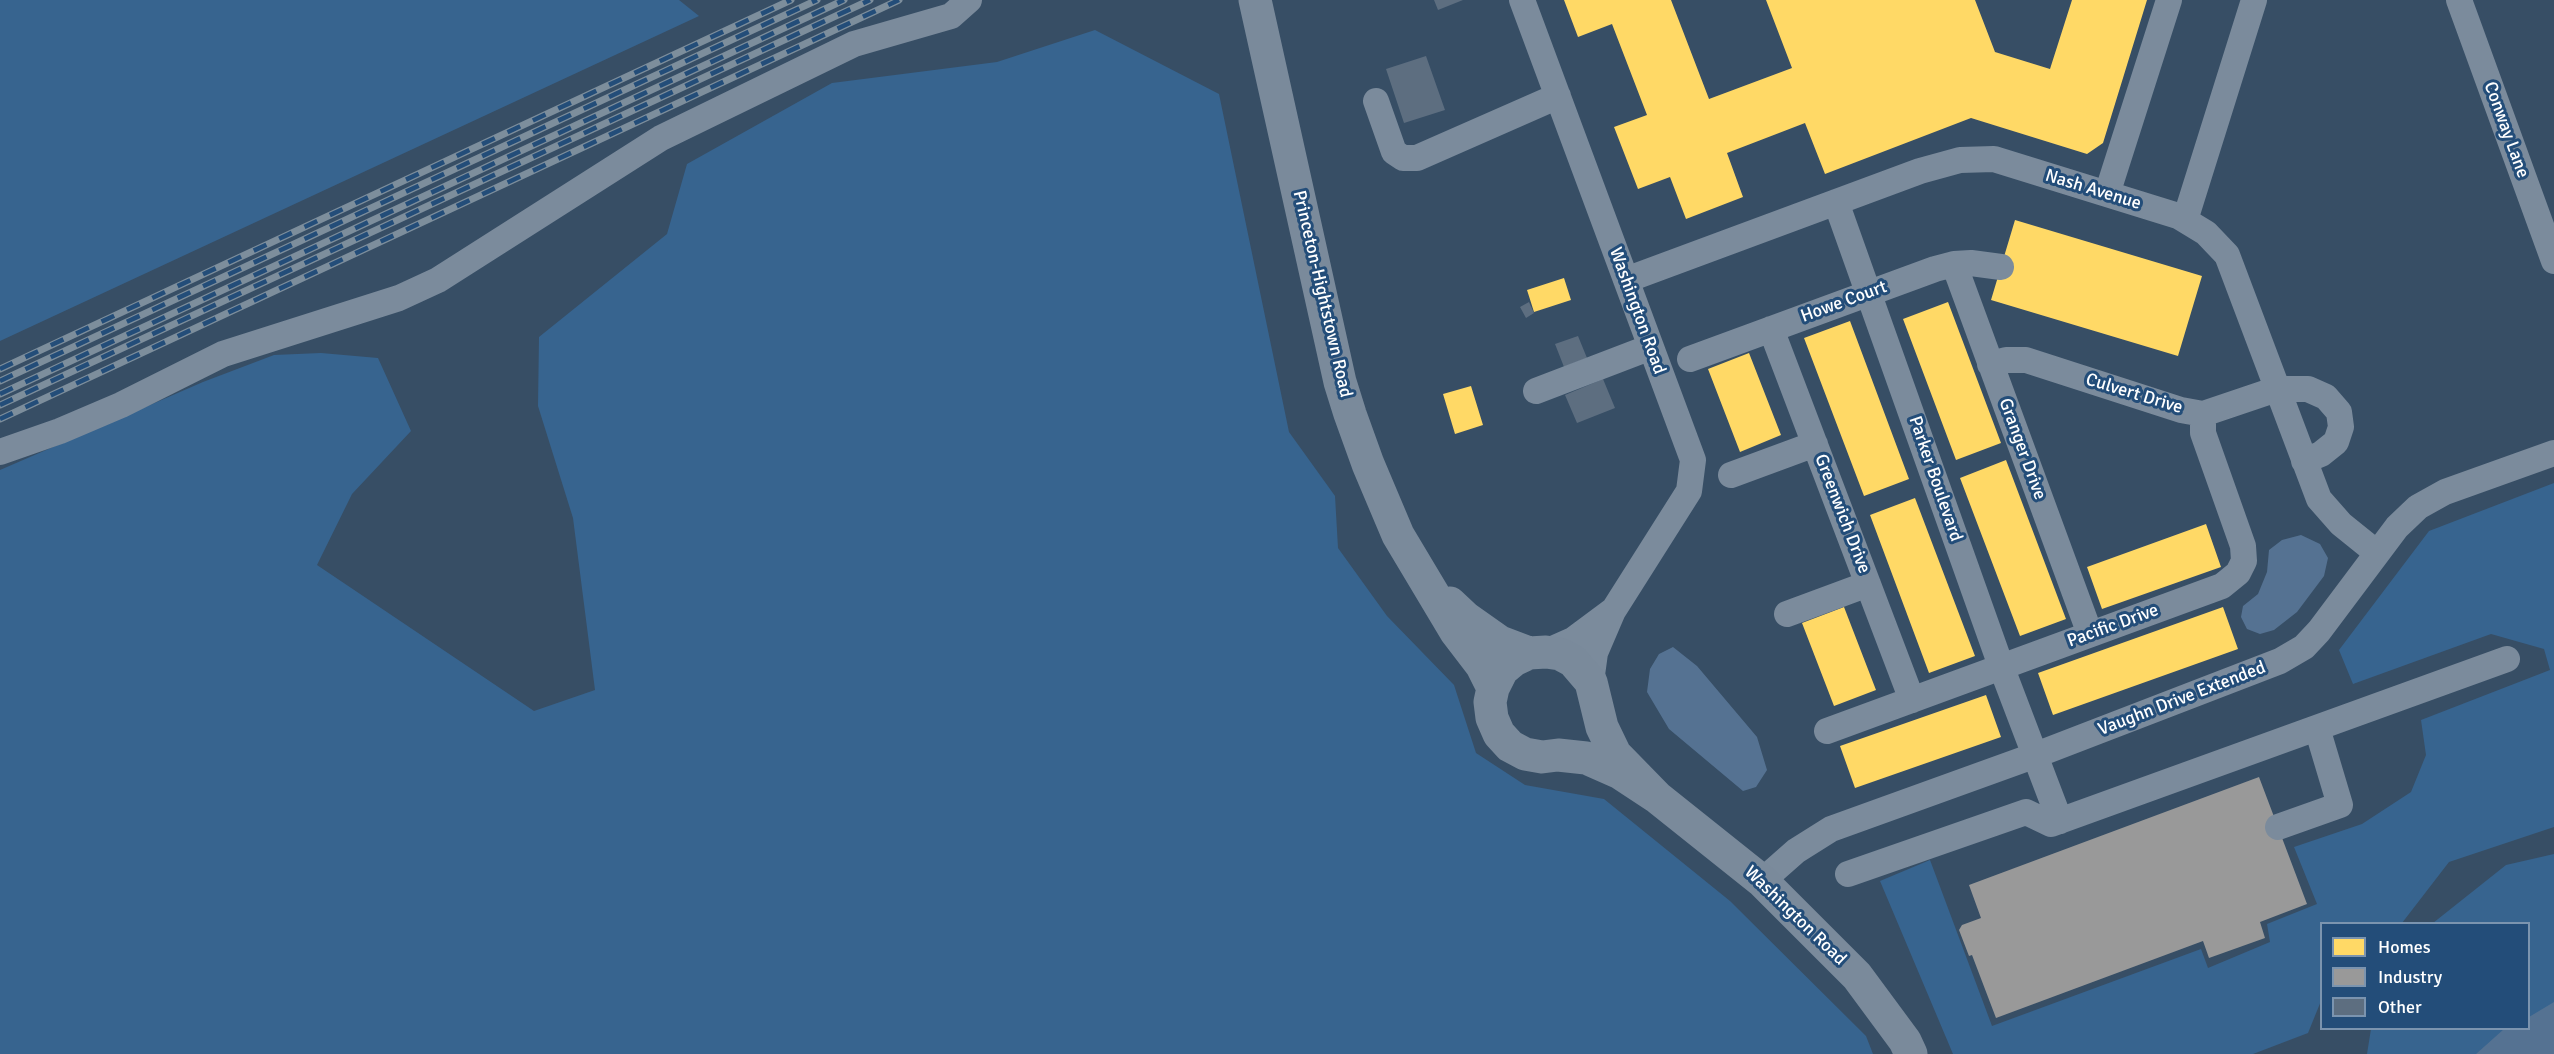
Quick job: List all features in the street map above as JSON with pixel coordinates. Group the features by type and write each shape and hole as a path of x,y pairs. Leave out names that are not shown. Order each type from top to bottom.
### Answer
{"main road":[{"name":"Princeton-Hightstown Road","path":"1256,0 1340,382 1368,464 1393,525 1456,632 1482,666 1492,688"},
{"name":"Princeton-Hightstown Road","path":"1422,577 1482,630 1500,642 1538,652"},
{"path":"1492,688 1502,670 1514,660 1538,652"},
{"name":"Washington Road","path":"1538,652 1560,654 1573,661 1593,691 1602,727 1615,754 1658,798"},
{"name":"Washington Road","path":"1492,688 1490,702 1492,718 1499,734 1510,746 1525,754 1542,757 1558,754 1586,758 1620,773 1658,798 1762,881 1857,976 1905,1041 1911,1054"},
{"path":"1558,754 1574,746 1586,733 1594,717 1593,691"}],"street":[{"path":"0,452 60,431 121,405 223,354 399,298 438,280 661,138 855,44 951,15 969,0"},
{"name":"Washington Road","path":"1522,0 1693,460 1689,491 1613,611 1595,653 1593,691"},
{"path":"2107,194 2169,0"},
{"path":"2185,220 2254,0"},
{"name":"Conway Lane","path":"2459,0 2554,261"},
{"path":"1376,101 1394,152 1403,158 1417,158 1558,96"},
{"name":"Nash Avenue","path":"1626,280 1920,171 1960,159 1994,159 2185,220 2206,233 2227,255 2319,499 2341,524 2377,553"},
{"name":"Parker Boulevard","path":"1836,202 2001,666 2060,821"},
{"name":"Howe Court","path":"1690,359 1954,264 1971,263 2001,267"},
{"name":"Granger Drive","path":"1954,264 2090,634"},
{"name":"Greenwich Drive","path":"1771,329 1912,700"},
{"path":"1536,391 1651,347"},
{"name":"Culvert Drive","path":"1990,364 2006,360 2026,360 2181,410 2204,414 2277,389 2308,388 2326,397 2339,412 2341,427 2336,442 2321,454 2304,461"},
{"name":"Pacific Drive","path":"1827,731 2222,586 2238,573 2244,561 2243,546 2203,433 2204,414"},
{"path":"1731,475 1815,444"},
{"name":"Vaughn Drive Extended","path":"1762,881 1796,851 1831,829 2036,755 2280,661 2304,647 2319,631 2397,527 2418,507 2445,492 2554,453"},
{"path":"1787,614 1868,584"},
{"name":"Washington Road","path":"1538,652 1573,640 1613,611"},
{"path":"1848,874 2026,813 2051,824 2507,659"},
{"path":"2278,827 2340,805 2317,728"}],"shaded area":[{"path":"0,0 679,0 699,16 0,341"},
{"path":"1095,30 1219,94 1289,432 1335,496 1338,548 1387,616 1454,685 1476,753 1525,785 1604,799 1730,901 1866,1036 1873,1054 0,1054 0,470 203,382 274,355 321,353 378,358 411,431 352,494 317,565 534,711 595,690 573,518 538,406 539,337 667,234 687,164 832,83 997,62"},
{"path":"2554,483 2554,827 2449,862 2403,922 2320,922 2320,1003 2308,1033 2253,1054 1953,1054 1880,881 1930,860 1992,1026 2201,949 2208,968 2270,942 2267,924 2317,904 2294,847 2362,824 2411,792 2426,755 2421,720 2550,670 2544,649 2491,634 2353,684 2339,650 2429,531"},
{"path":"2301,535 2320,544 2328,558 2324,576 2297,612 2274,630 2260,634 2247,629 2241,617 2243,606 2258,594 2267,572 2269,550 2282,540"},
{"path":"1673,647 1697,666 1757,737 1767,770 1756,787 1743,791 1669,729 1647,692 1650,669 1659,654"},
{"path":"2554,854 2554,1054 2367,1054 2371,1030 2530,1030 2530,922 2434,922 2506,865"},
{"path":"2554,1002 2554,1054 2476,1054 2503,1030 2530,1030 2530,1016"}],"building: Homes":[{"path":"1564,0 1671,0 1709,99 1792,68 1766,0 1975,0 1995,52 2050,69 2072,0 2147,0 2103,143 2087,154 1971,118 1825,174 1805,123 1727,153 1743,197 1686,219 1670,177 1638,189 1614,127 1647,115 1612,24 1578,37"},
{"path":"2015,220 2202,276 2178,356 1991,300"},
{"path":"1564,278 1571,300 1534,312 1527,290"},
{"path":"1948,302 2001,443 1956,460 1903,319"},
{"path":"1850,321 1909,479 1864,496 1804,338"},
{"path":"1749,353 1781,435 1740,452 1708,369"},
{"path":"1471,386 1483,425 1455,434 1443,394"},
{"path":"2006,460 2066,619 2020,636 1960,478"},
{"path":"1915,498 1975,656 1929,673 1870,515"},
{"path":"2206,524 2221,567 2102,609 2087,567"},
{"path":"1844,607 1876,690 1834,706 1802,623"},
{"path":"2223,607 2238,649 2053,715 2038,673"},
{"path":"1986,695 2001,737 1855,788 1840,746"}],"building: Industry":[{"path":"2259,777 2307,904 2260,922 2265,938 2209,958 2203,941 1996,1018 1972,955 1969,956 1959,930 1962,925 1981,918 1969,885"}],"building: Other":[{"path":"1434,0 1463,0 1438,10"},
{"path":"1426,56 1445,110 1404,123 1386,69"},
{"path":"1529,302 1534,313 1526,318 1520,307"},
{"path":"1578,336 1587,358 1564,367 1555,344"},
{"path":"1603,379 1615,408 1577,423 1565,395"}],"railway":[{"path":"0,369 791,0"},
{"path":"0,381 817,0"},
{"path":"0,394 844,0"},
{"path":"0,405 870,0"},
{"path":"0,419 899,0"}]}
